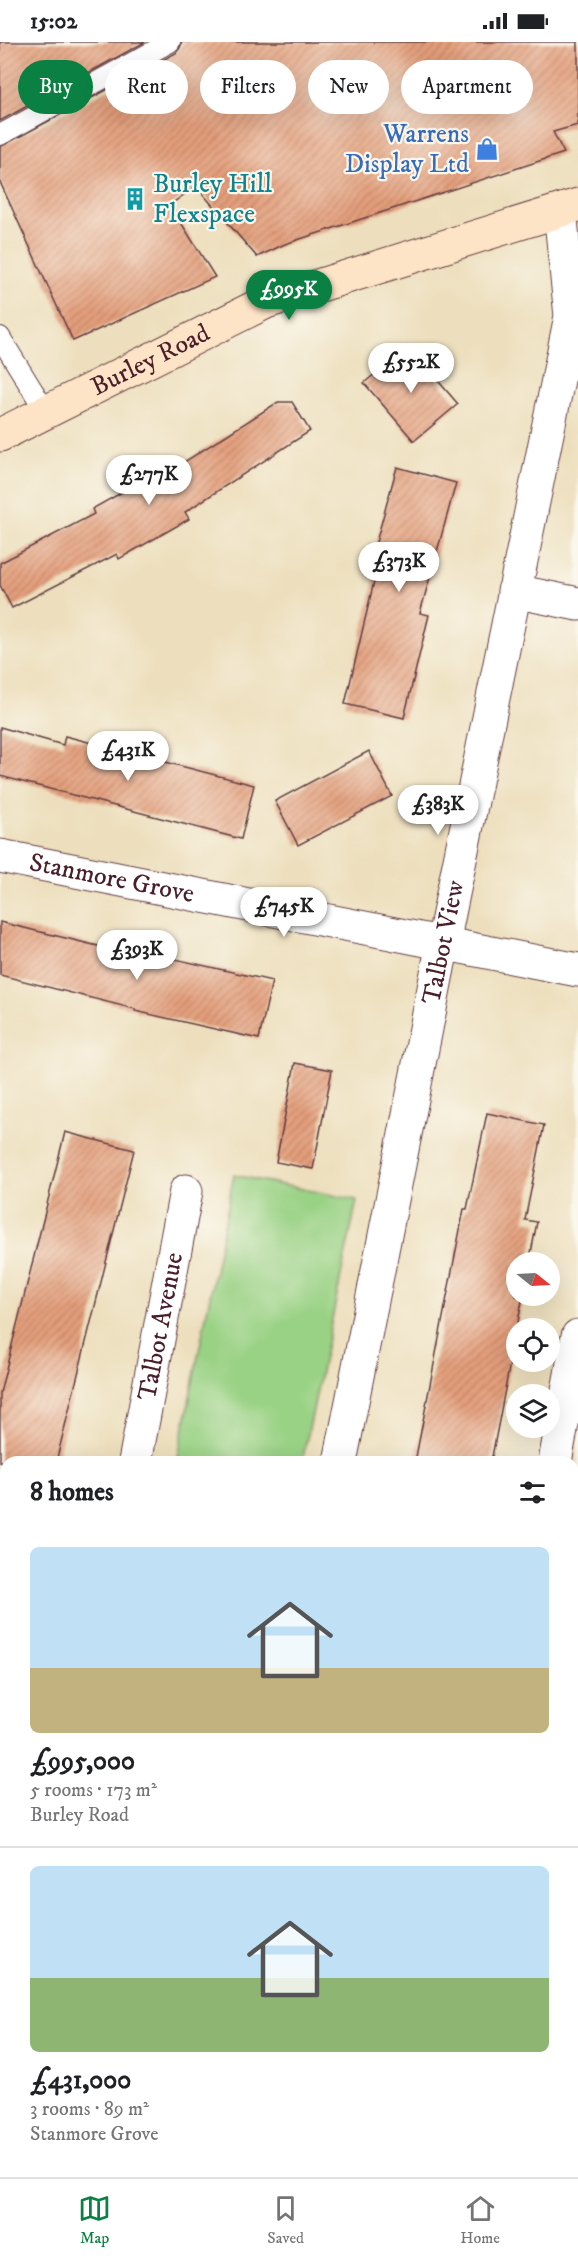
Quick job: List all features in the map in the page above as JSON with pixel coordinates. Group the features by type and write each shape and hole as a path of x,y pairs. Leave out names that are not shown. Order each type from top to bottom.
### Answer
{"street":[{"name":"Burley Road","path":"0,435 266,302 569,208"},
{"name":"Talbot View","path":"341,1456 571,316 569,208"},
{"path":"514,591 578,604"},
{"name":"Stanmore Grove","path":"0,856 578,970"},
{"name":"Talbot Avenue","path":"136,1456 186,1191"},
{"path":"556,1456 578,1336"}],"lane":[{"path":"0,135 170,42"},
{"path":"0,337 46,412"}],"green space":[{"path":"234,1175 357,1200 303,1456 178,1456"}],"building":[{"path":"0,42 145,42 112,60 105,60 105,64 93,70 93,60 18,60 18,111 0,121"},
{"path":"182,42 578,42 578,125 553,132 564,153 285,244 257,257 196,186 170,205 215,277 73,341 0,182 0,147 62,114 93,114 93,97 105,91 105,114 188,114 188,60 163,60 180,48"},
{"path":"408,346 458,404 414,441 364,383"},
{"path":"278,402 292,402 310,431 185,512 189,519 119,559 117,554 12,608 0,585 0,563 94,514 92,509 162,470 164,475"},
{"path":"397,467 456,483 420,613 429,615 404,718 345,704 376,573 368,571"},
{"path":"0,727 63,745 65,736 254,785 241,839 0,776"},
{"path":"369,751 392,796 298,845 275,801"},
{"path":"0,922 147,958 149,953 272,981 259,1039 135,1011 135,1009 0,975"},
{"path":"295,1063 332,1070 313,1169 276,1162"},
{"path":"487,1113 544,1125 525,1220 537,1222 531,1252 506,1252 506,1306 521,1306 519,1318 506,1318 506,1372 508,1372 492,1456 416,1456 464,1209 467,1209"},
{"path":"65,1132 134,1150 58,1456 0,1456 0,1393"}],"place":[{"name":"Warrens Display Ltd","path":"487,149"},
{"name":"Burley Hill Flexspace","path":"135,199"}]}
